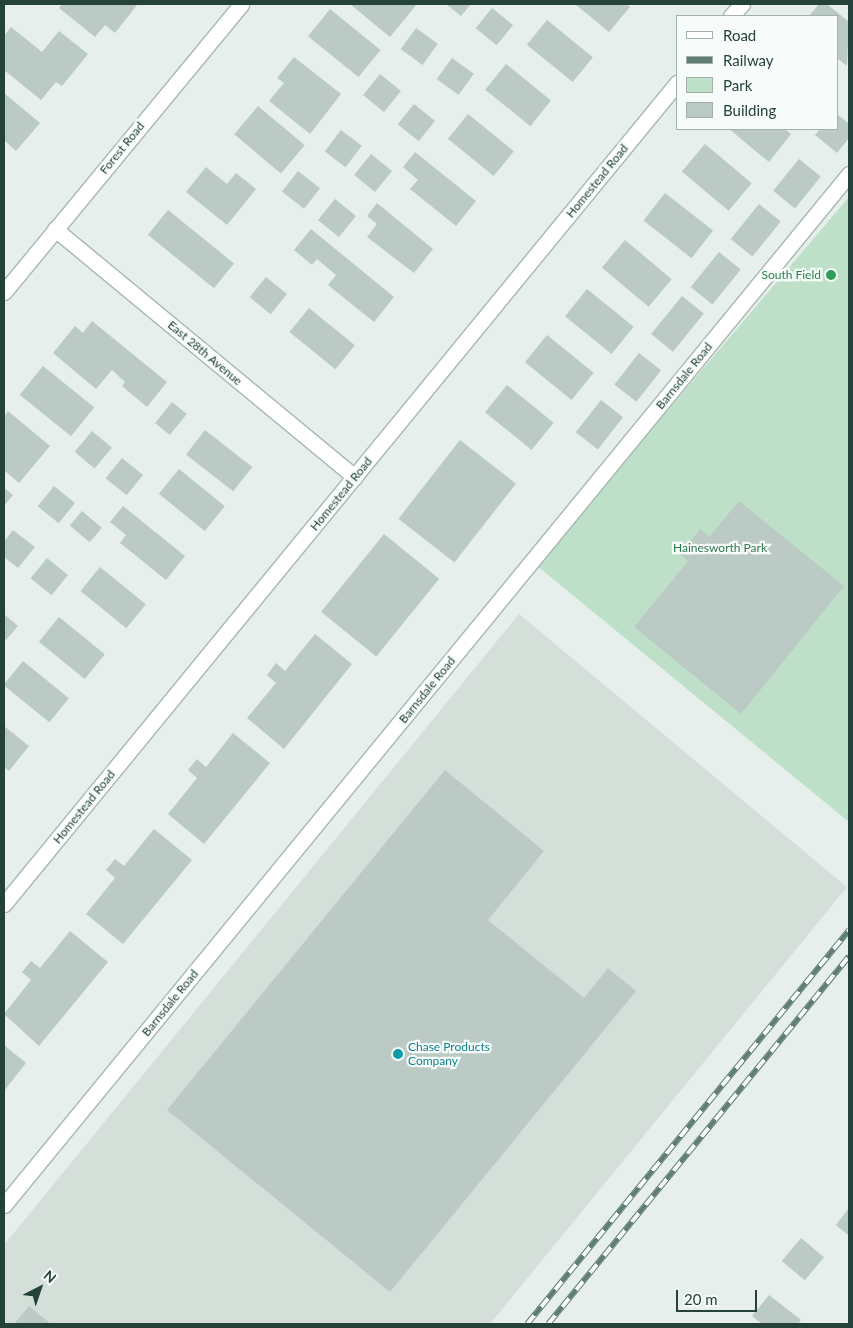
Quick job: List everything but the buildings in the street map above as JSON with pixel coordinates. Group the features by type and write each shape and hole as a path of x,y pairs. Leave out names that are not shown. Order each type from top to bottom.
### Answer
{"street":[{"name":"Forest Road","path":"4,292 241,4"},
{"path":"733,15 742,4"},
{"name":"Homestead Road","path":"4,904 676,84"},
{"name":"Barnsdale Road","path":"4,1205 849,174"},
{"name":"East 28th Avenue","path":"55,229 355,477"}],"shaded area":[{"path":"519,614 847,887 490,1324 4,1324 4,1245"}],"green space":[{"name":"Hainesworth Park","path":"849,197 849,822 536,565"}],"railway":[{"path":"527,1324 849,930"},
{"path":"548,1324 849,956"}],"place":[{"name":"South Field","path":"831,275"},
{"name":"Chase Products Company","path":"398,1054"}]}
